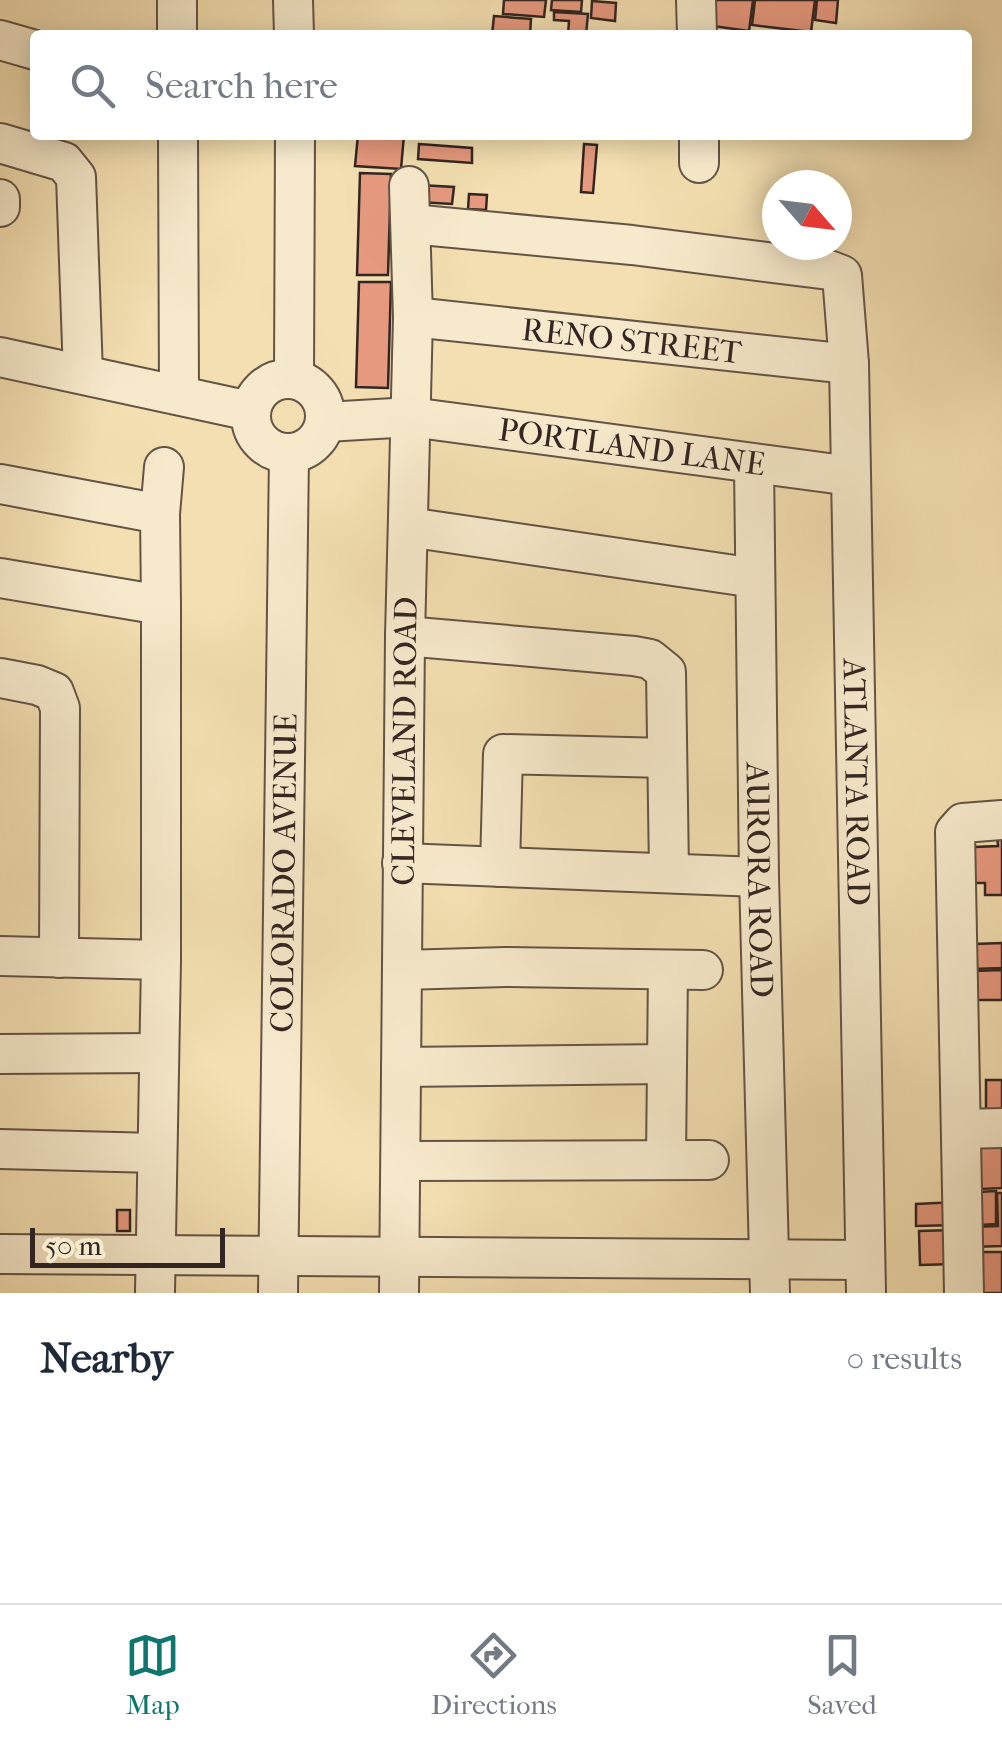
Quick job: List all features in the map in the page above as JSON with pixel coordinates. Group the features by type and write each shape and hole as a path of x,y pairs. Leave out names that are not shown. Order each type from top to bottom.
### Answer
{"street":[{"path":"177,0 177,30"},
{"path":"293,0 294,30"},
{"path":"696,0 698,30"},
{"path":"0,40 30,49"},
{"path":"178,140 179,393"},
{"path":"294,378 295,140"},
{"path":"0,142 64,162 76,177 82,374"},
{"name":"CLEVELAND ROAD","path":"399,1275 405,636 413,317 409,186"},
{"path":"0,199 0,206"},
{"name":"ATLANTA ROAD","path":"411,224 632,245 842,274 850,364 865,1277"},
{"name":"RENO STREET","path":"413,317 850,364"},
{"path":"0,357 250,411"},
{"path":"294,378 312,387 324,402 326,422 313,445 290,455 268,450 253,433 250,411 258,392 274,381 294,378"},
{"name":"PORTLAND LANE","path":"326,422 411,417 851,476"},
{"name":"COLORADO AVENUE","path":"278,1275 290,455"},
{"name":"AURORA ROAD","path":"754,465 759,877 770,1276"},
{"path":"155,1275 161,960 160,514 164,467"},
{"path":"0,484 160,514"},
{"path":"408,527 755,578"},
{"path":"0,578 160,606"},
{"path":"405,636 650,660 666,672 669,872"},
{"path":"0,678 54,692 60,708 59,958"},
{"path":"500,867 502,754 668,758"},
{"path":"964,1293 955,832 962,823 1002,820"},
{"path":"402,863 759,877"},
{"path":"0,956 161,960"},
{"path":"402,970 686,970 667,1064 666,1159"},
{"path":"0,1054 158,1053"},
{"path":"401,1066 667,1064"},
{"path":"962,1129 1002,1128"},
{"path":"0,1149 156,1153"},
{"path":"401,1160 708,1160"},
{"path":"0,1254 155,1275 865,1277"}],"building":[{"path":"504,0 546,0 544,17 503,14"},
{"path":"552,0 582,0 581,12 551,10"},
{"path":"708,0 753,0 749,30 705,25"},
{"path":"755,0 815,0 811,30 752,25"},
{"path":"817,0 838,0 836,23 815,20"},
{"path":"592,1 616,3 615,21 591,18"},
{"path":"554,12 588,14 586,30 568,30 569,21 554,20"},
{"path":"494,16 531,19 530,30 493,30"},
{"path":"358,140 404,140 401,169 355,166"},
{"path":"419,144 472,148 472,163 418,159"},
{"path":"584,144 597,145 593,193 581,192"},
{"path":"360,173 391,174 388,275 357,275"},
{"path":"420,185 454,187 452,204 419,202"},
{"path":"469,194 487,195 486,210 468,209"},
{"path":"359,282 391,282 388,388 356,387"},
{"path":"997,834 1002,834 1002,895 985,895 985,883 975,883 974,847 998,846"},
{"path":"1002,943 1002,968 974,969 974,944"},
{"path":"1002,970 1002,1000 974,1000 974,971"},
{"path":"986,1080 1002,1080 1002,1116 986,1116"},
{"path":"1002,1142 1002,1188 981,1189 980,1143"},
{"path":"996,1191 996,1224 980,1225 979,1192"},
{"path":"997,1193 1002,1193 1002,1246 971,1247 970,1227 998,1226"},
{"path":"957,1202 958,1225 916,1226 916,1204"},
{"path":"117,1210 130,1210 130,1231 117,1231"},
{"path":"954,1230 954,1264 920,1265 919,1231"},
{"path":"982,1252 1002,1252 1002,1293 983,1293"}]}
